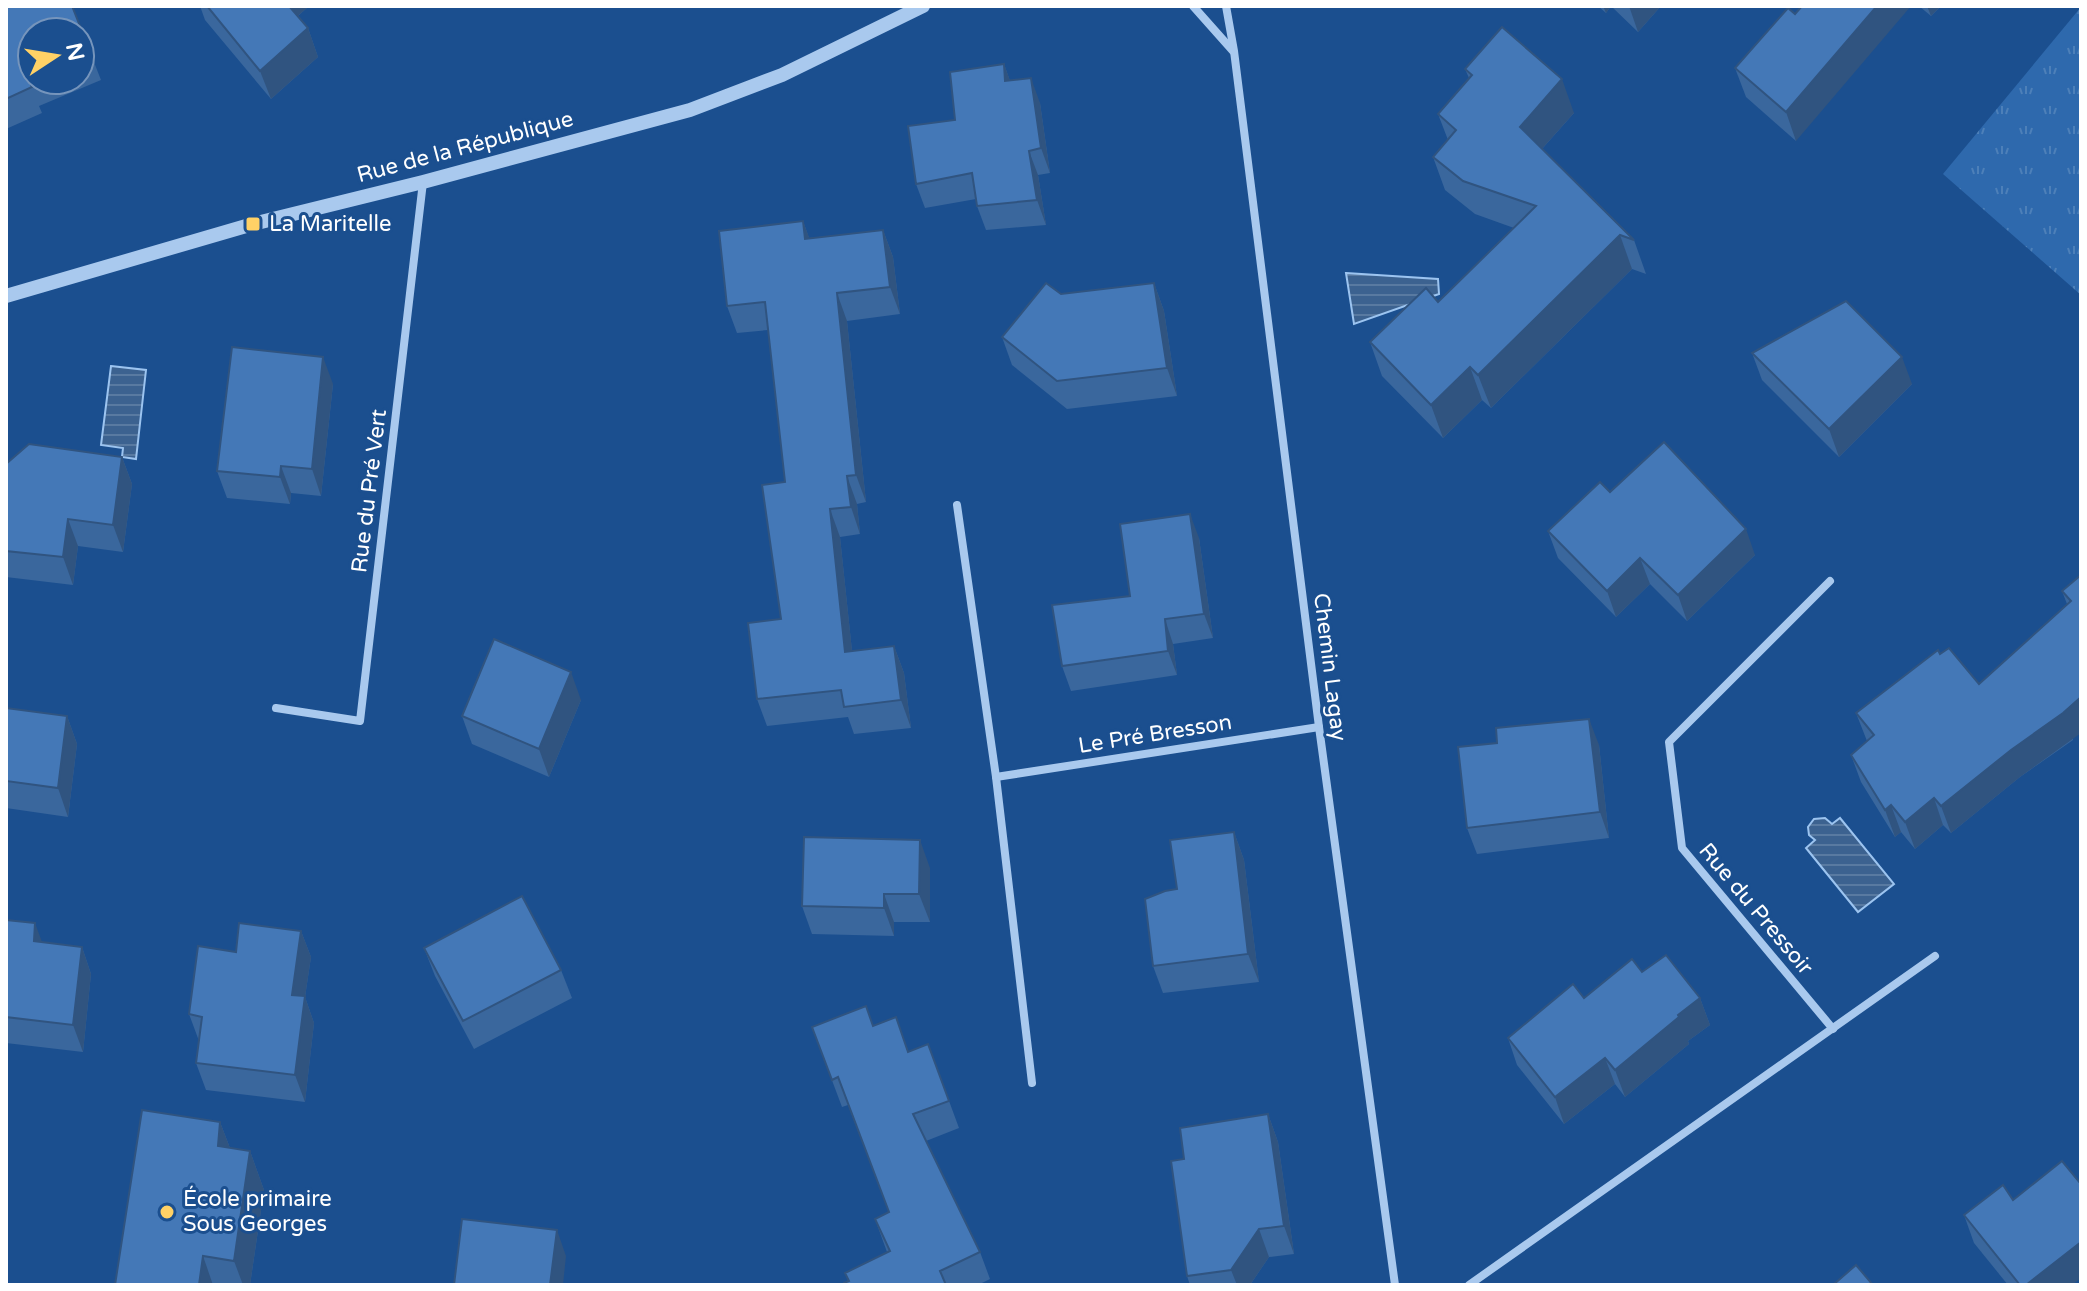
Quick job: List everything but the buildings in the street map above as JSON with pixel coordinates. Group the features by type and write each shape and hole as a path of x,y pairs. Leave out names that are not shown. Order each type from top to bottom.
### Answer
{"street":[{"name":"Rue de la République","path":"6,296 253,224 690,110 782,75 923,6"},
{"path":"1193,6 1234,51"},
{"name":"Chemin Lagay","path":"1226,6 1395,1285"},
{"name":"Rue du Pré Vert","path":"276,708 360,721 423,182"},
{"path":"957,505 996,777 1032,1083"},
{"name":"Rue du Pressoir","path":"1830,581 1669,742 1682,848 1833,1029"},
{"name":"Le Pré Bresson","path":"996,777 1319,727"},
{"path":"1469,1285 1935,956"}],"green space":[{"path":"2081,7 2081,295 1943,174"}],"shaded area":[{"path":"1346,273 1438,279 1439,294 1354,324"},
{"path":"111,366 146,370 136,459 122,457 123,448 101,445"},
{"path":"1825,818 1832,824 1840,818 1894,884 1858,912 1806,848 1815,840 1809,835 1808,827 1814,819"}],"place":[{"name":"La Maritelle","path":"253,224"},
{"name":"École primaire Sous Georges","path":"167,1212"}]}
